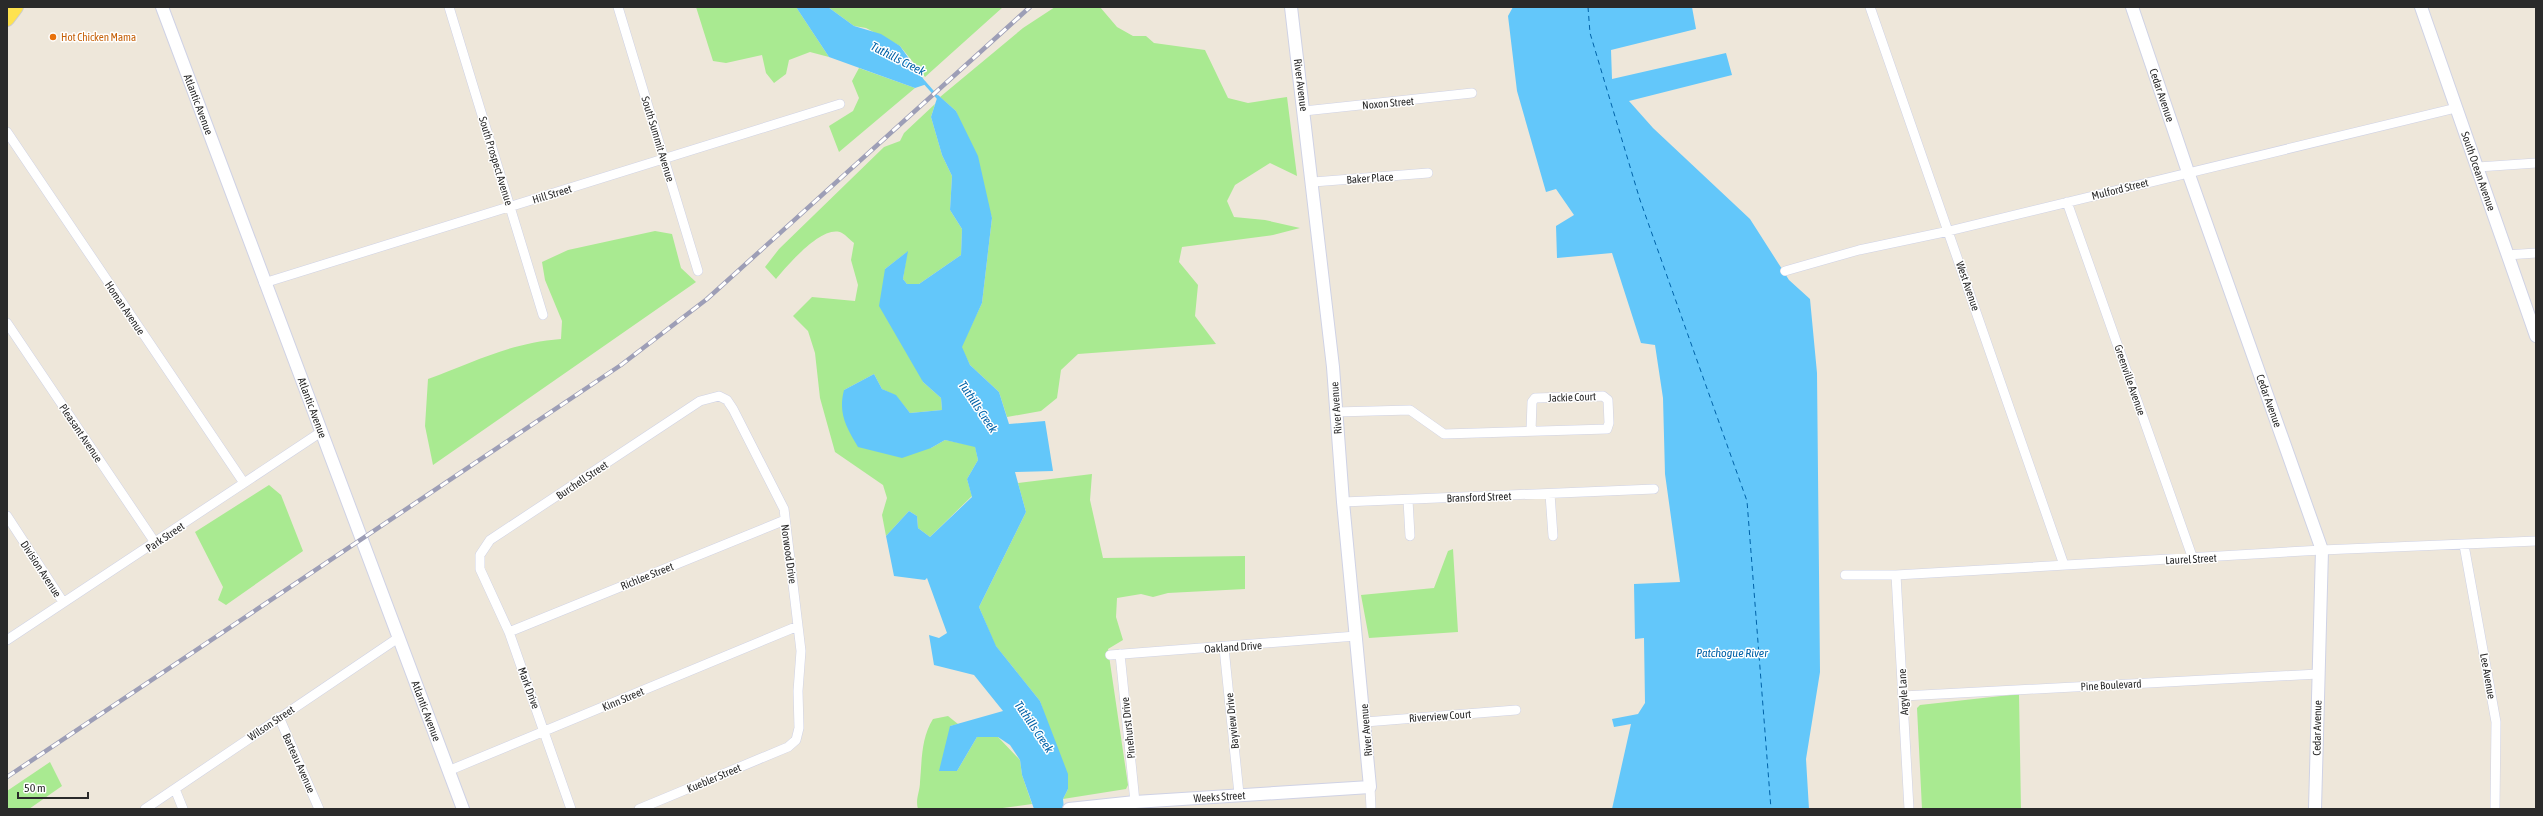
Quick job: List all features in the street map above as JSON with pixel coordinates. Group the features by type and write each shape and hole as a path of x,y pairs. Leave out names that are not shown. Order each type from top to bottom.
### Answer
{"main road":[{"path":"7,19 16,7"}],"street":[{"name":"Atlantic Avenue","path":"162,7 264,283 463,809"},
{"name":"South Prospect Avenue","path":"449,7 543,315"},
{"name":"South Summit Avenue","path":"618,7 698,271"},
{"name":"River Avenue","path":"1291,7 1313,182 1336,412 1372,809"},
{"name":"West Avenue","path":"1870,7 2064,565"},
{"name":"Cedar Avenue","path":"2132,7 2188,172 2322,550 2315,809"},
{"name":"South Ocean Avenue","path":"2422,7 2536,336"},
{"name":"Noxon Street","path":"1304,111 1472,93"},
{"name":"Hill Street","path":"264,283 665,160 840,104"},
{"name":"Mulford Street","path":"1785,271 1860,250 1949,231 2456,108"},
{"name":"Homan Avenue","path":"7,132 244,483"},
{"path":"2478,167 2536,163"},
{"name":"Baker Place","path":"1313,182 1428,173"},
{"name":"Greenville Avenue","path":"2067,202 2193,559"},
{"path":"2507,255 2536,253"},
{"name":"Pleasant Avenue","path":"7,323 156,544"},
{"name":"Norwood Drive","path":"700,401 719,396 727,400 779,498 785,520 801,650 798,691 799,728 796,740 788,747"},
{"name":"Jackie Court","path":"1336,412 1410,410 1444,434 1606,429 1609,423 1608,400 1604,396 1535,398 1532,402 1531,431"},
{"name":"Burchell Street","path":"480,569 480,555 490,540 700,401"},
{"name":"Park Street","path":"7,640 63,602 156,544 321,432"},
{"name":"Bransford Street","path":"1343,502 1654,489"},
{"path":"1550,494 1552,536"},
{"path":"1408,500 1410,536"},
{"name":"Division Avenue","path":"7,516 63,602"},
{"name":"Richlee Street","path":"509,632 785,520"},
{"name":"Laurel Street","path":"1845,575 1896,575 2193,559 2322,550 2536,541"},
{"name":"Lee Avenue","path":"2464,545 2496,722 2496,809"},
{"name":"Mark Drive","path":"480,569 509,632 571,809"},
{"name":"Argyle Lane","path":"1896,575 1909,809"},
{"name":"Kinn Street","path":"448,771 798,626"},
{"name":"Oakland Drive","path":"1110,655 1224,648 1356,636"},
{"name":"Wilson Street","path":"145,809 398,638"},
{"name":"Bayview Drive","path":"1224,648 1239,794"},
{"name":"Pinehurst Drive","path":"1120,654 1135,802"},
{"name":"Pine Boulevard","path":"1903,696 2318,674"},
{"name":"Riverview Court","path":"1365,722 1516,710"},
{"name":"Barteau Avenue","path":"279,717 319,809"},
{"name":"Kuebler Street","path":"639,809 788,747"},
{"name":"Weeks Street","path":"1069,809 1239,794 1370,787"},
{"path":"175,789 183,809"}],"green space":[{"path":"696,7 796,7 829,57 810,52 789,60 786,74 774,83 766,73 762,55 726,63 713,61"},
{"path":"828,7 1003,7 925,77 900,46 866,28 854,26"},
{"path":"1055,7 1100,7 1117,27 1133,36 1146,36 1154,43 1205,50 1228,98 1248,103 1287,97 1297,176 1270,163 1235,185 1227,201 1234,217 1265,220 1300,228 1273,235 1182,247 1179,262 1198,285 1195,316 1216,344 1078,354 1061,370 1057,398 1041,411 1007,417 999,392 970,365 961,347 982,303 992,218 956,111 940,97 1023,28"},
{"path":"859,68 915,88 839,152 829,126 853,111 859,98 852,81"},
{"path":"935,104 931,117 942,155 952,176 950,210 962,229 961,255 919,284 907,284 903,279 907,252 885,269 923,382 941,398 942,410 910,413 896,396 882,389 874,374 844,390 931,448 945,440 975,446 978,460 967,479 972,496 930,537 918,528 917,516 909,511 886,536 882,515 887,498 883,485 835,452 820,398 815,353 808,331 793,316 812,297 855,301 858,285 851,260 854,243 842,233 834,232 825,234 806,247 776,279 765,267 779,249 884,147 900,141 904,133"},
{"path":"655,231 672,234 681,268 696,282 433,465 425,426 428,379 508,349 542,341 561,339 562,321 545,280 542,262 568,250"},
{"path":"1092,474 1090,500 1103,558 1245,556 1245,589 1168,593 1153,597 1141,594 1117,598 1116,617 1123,640 1108,649 1128,785 1126,789 1063,799 1068,789 1040,701 995,645 979,607 1026,512 1018,483"},
{"path":"269,485 281,495 303,551 226,605 218,600 223,587 195,532"},
{"path":"1453,549 1458,632 1369,638 1361,595 1434,588 1448,551"},
{"path":"2019,694 2021,809 1922,809 1917,708 1920,705"},
{"path":"948,716 958,724 950,726 957,771 977,737 998,737 1020,760 1022,775 1032,804 995,809 918,809 917,799 926,734 933,719"},
{"path":"50,762 62,786 29,809 7,809 7,791"}],"water":[{"path":"796,7 828,7 854,26 881,34 900,46 927,84 915,88 829,57"},
{"name":"Patchogue River","path":"1513,7 1692,7 1696,29 1611,50 1612,79 1726,53 1732,75 1629,101 1653,128 1750,219 1789,280 1810,299 1817,373 1820,672 1806,759 1809,809 1612,809 1631,724 1614,727 1612,719 1638,714 1645,703 1644,638 1635,639 1634,584 1680,582 1665,474 1663,398 1655,345 1641,343 1612,253 1557,258 1556,226 1574,215 1556,189 1546,192 1517,91 1508,16"},
{"path":"938,95 956,111 978,156 992,218 982,303 962,347 970,365 999,392 1009,424 1045,421 1053,471 1015,472 1026,512 979,607 996,646 1040,701 1068,774 1068,789 1063,799 1064,809 1034,809 1022,775 1020,760 1010,745 998,737 977,737 957,771 939,771 950,726 1003,711 974,675 934,665 929,635 939,638 947,633 927,578 925,580 894,576 886,536 909,511 917,516 918,528 930,537 972,497 967,479 978,460 975,447 945,440 931,448 902,458 858,447 844,420 842,398 844,390 874,374 882,389 896,395 910,413 942,410 941,398 923,382 879,306 885,269 908,251 903,279 907,284 919,284 961,255 962,229 950,210 952,176 942,155 931,117"}],"waterway":[{"name":"Tuthills Creek","path":"924,82 939,99"}],"ferry route":[{"path":"1588,7 1590,33 1640,200 1747,501 1771,809"}],"railway":[{"path":"7,777 621,365 707,299 1030,7"}],"place":[{"name":"Hot Chicken Mama","path":"53,37"}]}
